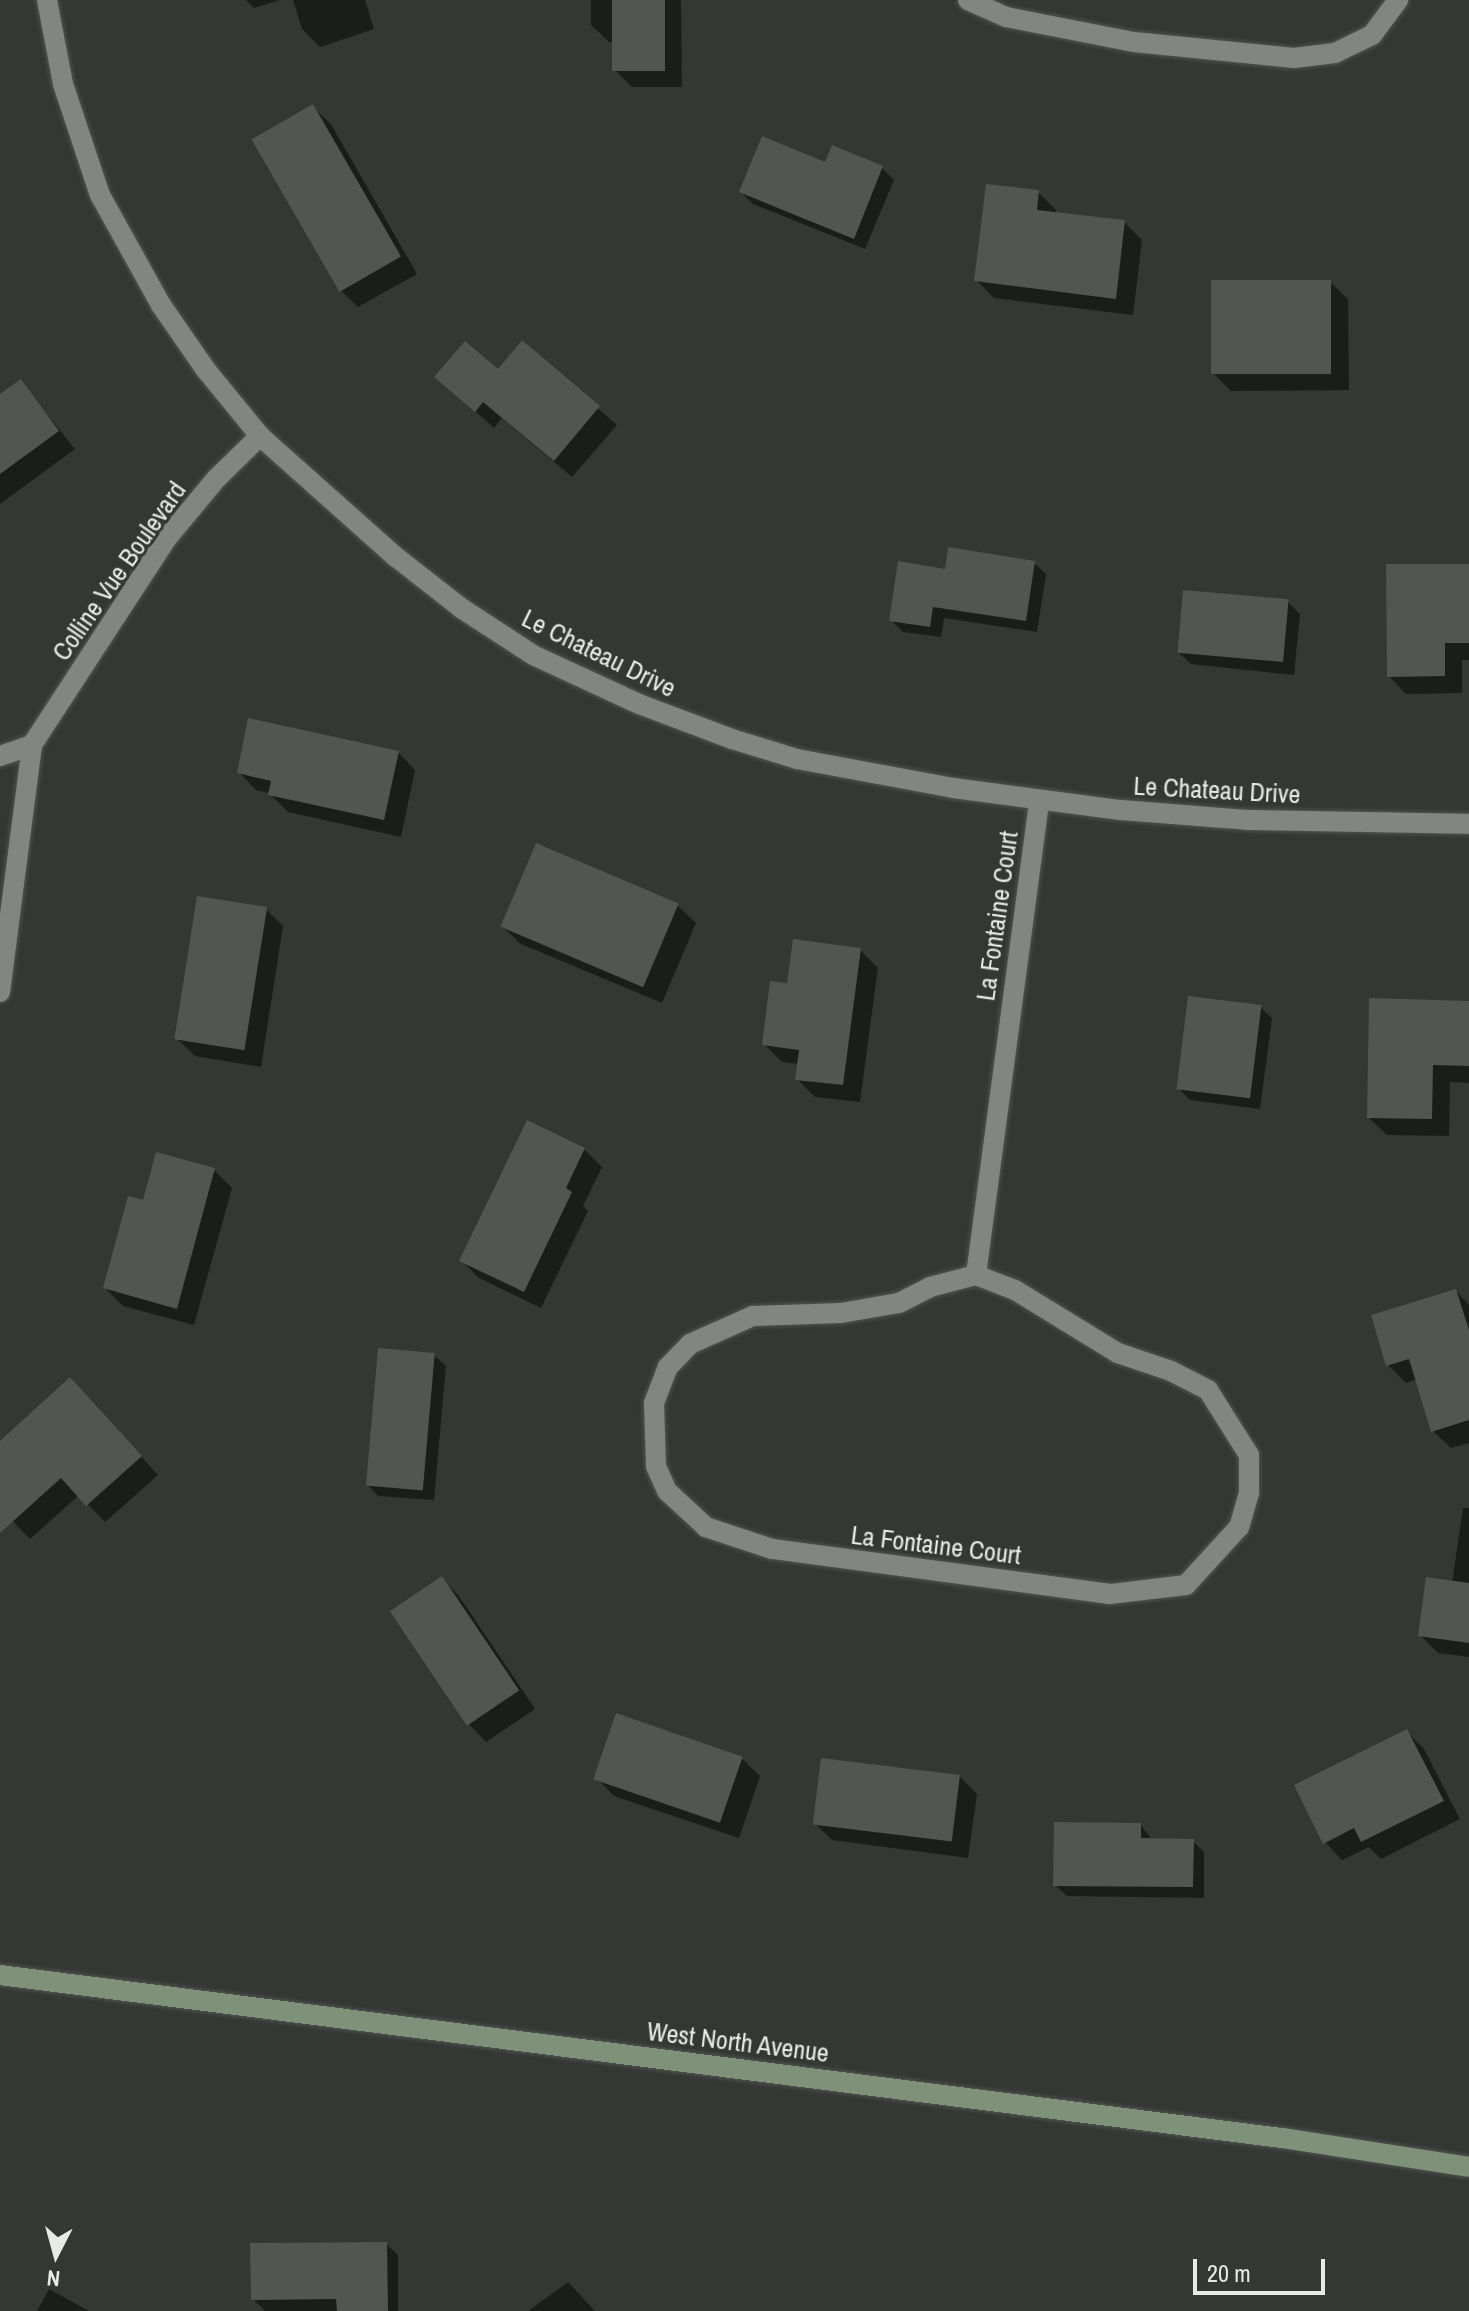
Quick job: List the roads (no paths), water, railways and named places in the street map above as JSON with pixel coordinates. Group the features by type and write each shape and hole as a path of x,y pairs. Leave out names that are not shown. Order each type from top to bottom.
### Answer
{"main road":[{"name":"West North Avenue","path":"0,1975 1282,2138 1469,2167"}],"street":[{"name":"Le Chateau Drive","path":"47,0 63,84 79,141 100,195 161,305 260,436 396,557 461,608 533,655 692,724 797,759 1039,801 1247,820 1469,824"},
{"path":"968,0 1006,17 1134,42 1294,58 1335,53 1372,35 1398,0"},
{"name":"Colline Vue Boulevard","path":"0,992 32,745 167,538 216,479 260,436"},
{"path":"0,756 32,745"},
{"name":"La Fontaine Court","path":"976,1275 1039,801"},
{"name":"La Fontaine Court","path":"976,1275 1015,1290 1118,1353 1208,1390 1249,1455 1249,1493 1239,1527 1186,1585 1110,1594 772,1549 706,1527 667,1491 656,1466 654,1403 668,1367 690,1344 753,1316 841,1313 899,1303 930,1287 976,1275"}]}
